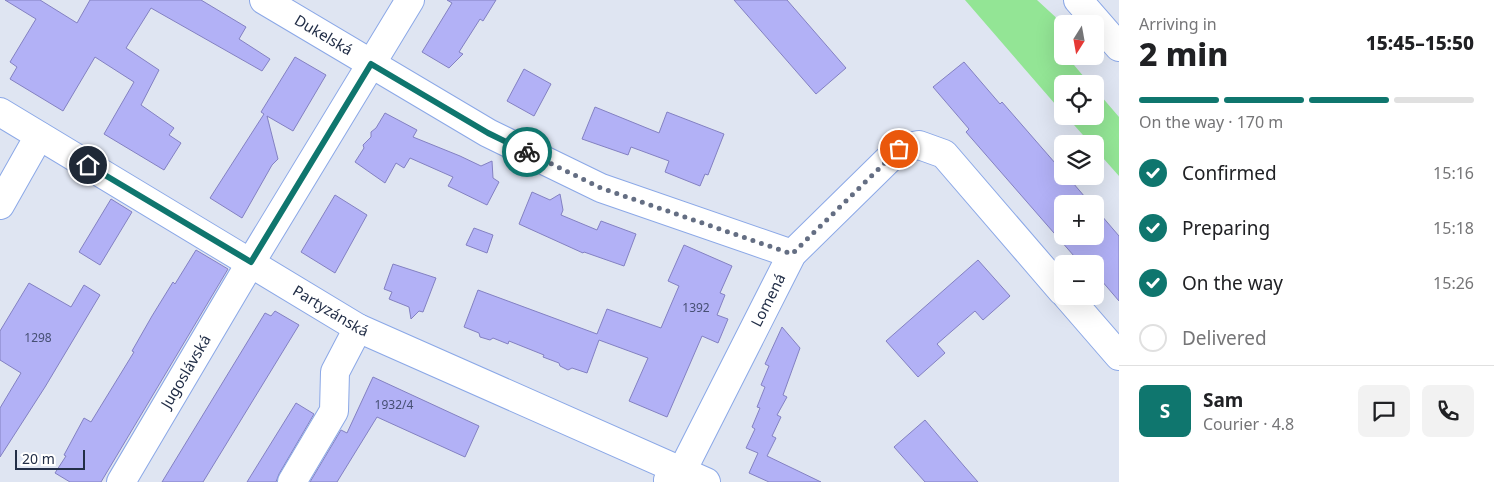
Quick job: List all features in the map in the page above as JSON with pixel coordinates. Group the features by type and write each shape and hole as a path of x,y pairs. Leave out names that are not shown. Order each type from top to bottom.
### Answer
{"street":[{"name":"Dukelská","path":"264,0 488,133 601,188 792,254"},
{"name":"Jugoslávská","path":"120,482 410,0"},
{"path":"1078,0 1119,47"},
{"name":"Partyzánská","path":"0,112 358,328 674,476 706,482"},
{"path":"0,205 38,136"},
{"name":"Lomená","path":"674,476 792,254 899,149 920,145 944,154 1054,282"},
{"path":"1075,305 1119,356"},
{"path":"292,482 334,411 335,372 358,328"}],"green space":[{"path":"965,0 1037,0 1054,16 1054,65 1074,65 1082,75 1054,75 1054,103"},
{"path":"1104,100 1119,117 1119,176 1104,159 1104,135 1083,135 1074,125 1104,125"}],"building":[{"path":"5,0 40,0 77,23 90,0 201,0 246,27 239,39 270,59 262,71 151,8 126,48 159,70 141,105 174,128 169,135 181,143 164,170 104,134 134,82 95,57 63,111 10,79 17,67 10,62 36,19"},
{"path":"447,0 496,0 483,21 480,19 459,52 463,54 449,68 422,52 452,3"},
{"path":"734,0 787,0 846,68 816,94"},
{"path":"295,57 326,75 293,131 267,116 278,159 272,165 242,218 210,198 264,114 261,112"},
{"path":"964,62 1054,162 1054,185 1075,185 1083,195 1054,195 1054,233 966,132 969,129 933,87"},
{"path":"524,69 551,84 534,116 507,101"},
{"path":"595,107 659,133 667,112 724,134 708,175 705,174 700,186 665,172 669,161 631,147 628,155 582,139"},
{"path":"385,113 417,130 413,137 481,166 492,161 493,178 499,182 487,205 448,186 453,177 410,158 404,168 396,163 385,183 355,162 364,148 363,145 371,137 371,132 376,128"},
{"path":"532,192 550,200 560,194 563,210 561,215 597,230 601,221 636,234 624,266 583,253 519,224"},
{"path":"335,195 367,215 335,273 301,252"},
{"path":"111,199 132,212 100,265 79,252"},
{"path":"1104,218 1119,236 1119,301 1104,284 1104,255 1073,255 1064,245 1104,245"},
{"path":"474,228 493,235 487,253 466,245"},
{"path":"684,245 732,266 720,293 725,295 717,315 728,319 718,343 702,336 667,417 629,401 648,358 599,340 587,373 572,368 568,370 560,366 559,363 543,357 544,355 509,341 508,344 493,338 490,340 480,337 479,333 464,327 478,290 597,334 607,309 661,328 679,286 668,281"},
{"path":"196,250 228,269 101,482 70,482 55,473 66,456 64,455 84,418 91,422 134,352 132,351 152,316"},
{"path":"978,260 1010,296 983,320 975,311 937,344 945,353 918,377 886,341"},
{"path":"393,264 436,278 423,312 419,311 411,319 409,307 389,299 392,292 384,289"},
{"path":"29,283 71,307 84,285 100,295 45,387 0,457 0,408 21,373 0,360 0,331"},
{"path":"275,311 299,325 203,482 162,482 265,313 271,316"},
{"path":"782,327 800,348 783,395 787,397 777,415 781,417 772,436 776,438 767,456 821,482 769,482 749,473 758,453 746,448 755,429 752,427 760,408 757,407 765,387 761,385 769,366 765,364"},
{"path":"373,377 479,426 465,457 377,417 337,482 310,482 341,430 347,433"},
{"path":"296,403 314,414 276,482 247,482"},
{"path":"925,420 978,482 925,482 894,447"}],"way so far":[{"path":"527,152 601,188 792,254 899,149"}],"route":[{"path":"88,165 251,262 371,64 488,133 527,152"}]}
